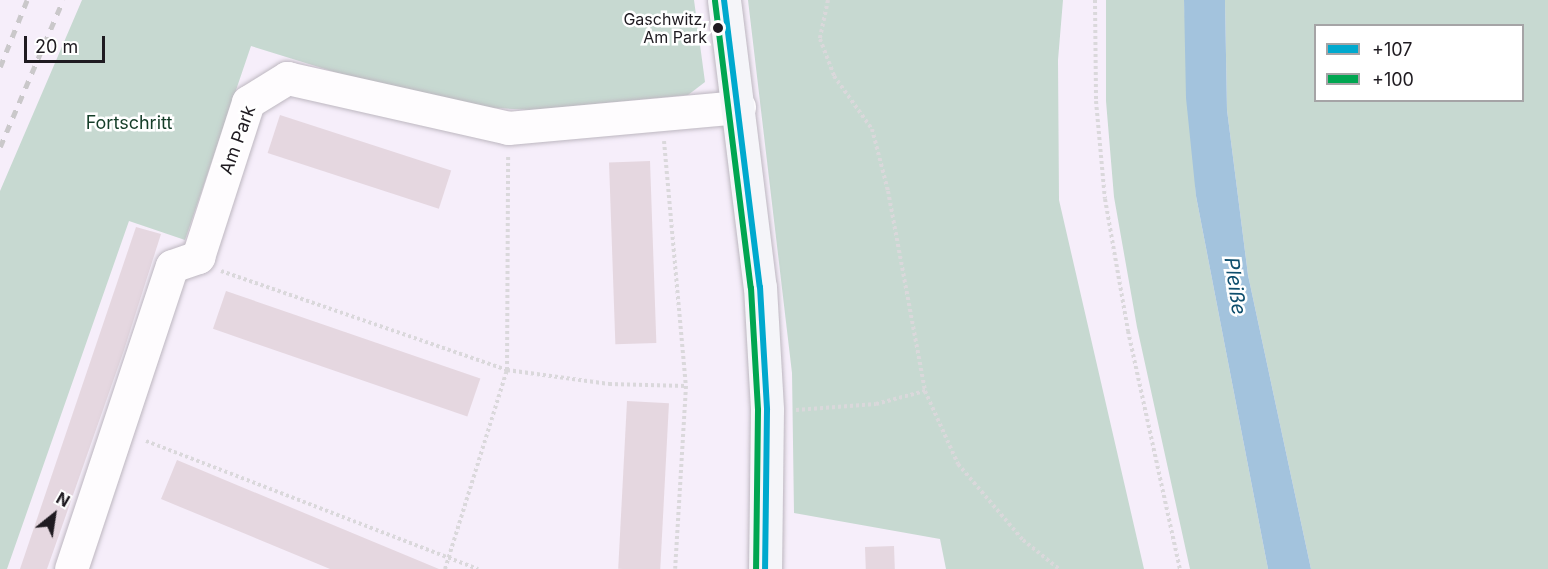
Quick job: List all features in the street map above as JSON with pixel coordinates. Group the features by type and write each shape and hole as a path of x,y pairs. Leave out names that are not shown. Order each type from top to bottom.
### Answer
{"main road":[{"path":"724,0 739,106 759,287 767,410 765,569"}],"street":[{"name":"Am Park","path":"198,257 248,102 287,78 508,128 739,106"},
{"path":"71,569 172,266 198,257"}],"path":[{"path":"828,0 820,39 834,76 872,129 888,191 925,391 958,464 1023,540 1059,569"},
{"path":"1095,0 1096,101 1105,199 1128,331 1180,569"},
{"path":"661,114 686,386 675,569"},
{"path":"445,569 507,370 508,128"},
{"path":"198,257 214,269 507,370 609,384 686,386"},
{"path":"767,410 876,404 925,391"},
{"path":"117,430 478,569"}],"green space":[{"name":"Fortschritt","path":"82,0 694,0 705,82 688,95 532,110 478,107 409,95 251,46 185,240 129,221 7,569 0,569 0,191"},
{"path":"748,0 1063,0 1058,60 1059,200 1144,569 946,569 940,539 794,513 792,373"},
{"path":"1106,0 1184,0 1196,196 1268,569 1190,569 1137,327 1114,197 1106,101"},
{"path":"1225,0 1548,0 1548,569 1311,569 1248,275 1227,110"}],"water":[{"name":"Pleiße","path":"1184,0 1225,0 1227,110 1248,275 1311,569 1268,569 1196,196 1186,98"}],"building":[{"path":"280,115 451,171 439,209 268,153"},
{"path":"650,161 656,343 615,344 609,162"},
{"path":"136,227 161,234 124,350 47,569 20,569"},
{"path":"226,291 480,379 467,416 213,329"},
{"path":"627,401 669,403 660,569 618,569"},
{"path":"177,460 439,569 330,569 161,499"},
{"path":"894,546 895,569 866,569 865,547"}],"railway":[{"path":"0,67 27,0"},
{"path":"0,147 63,0"}],"transit line":[{"name":"+107","path":"724,0 760,287 767,410 765,569"},
{"name":"+100","path":"715,1 751,288 758,410 756,569"}],"place":[{"name":"Gaschwitz, Am Park","path":"718,28"}]}
